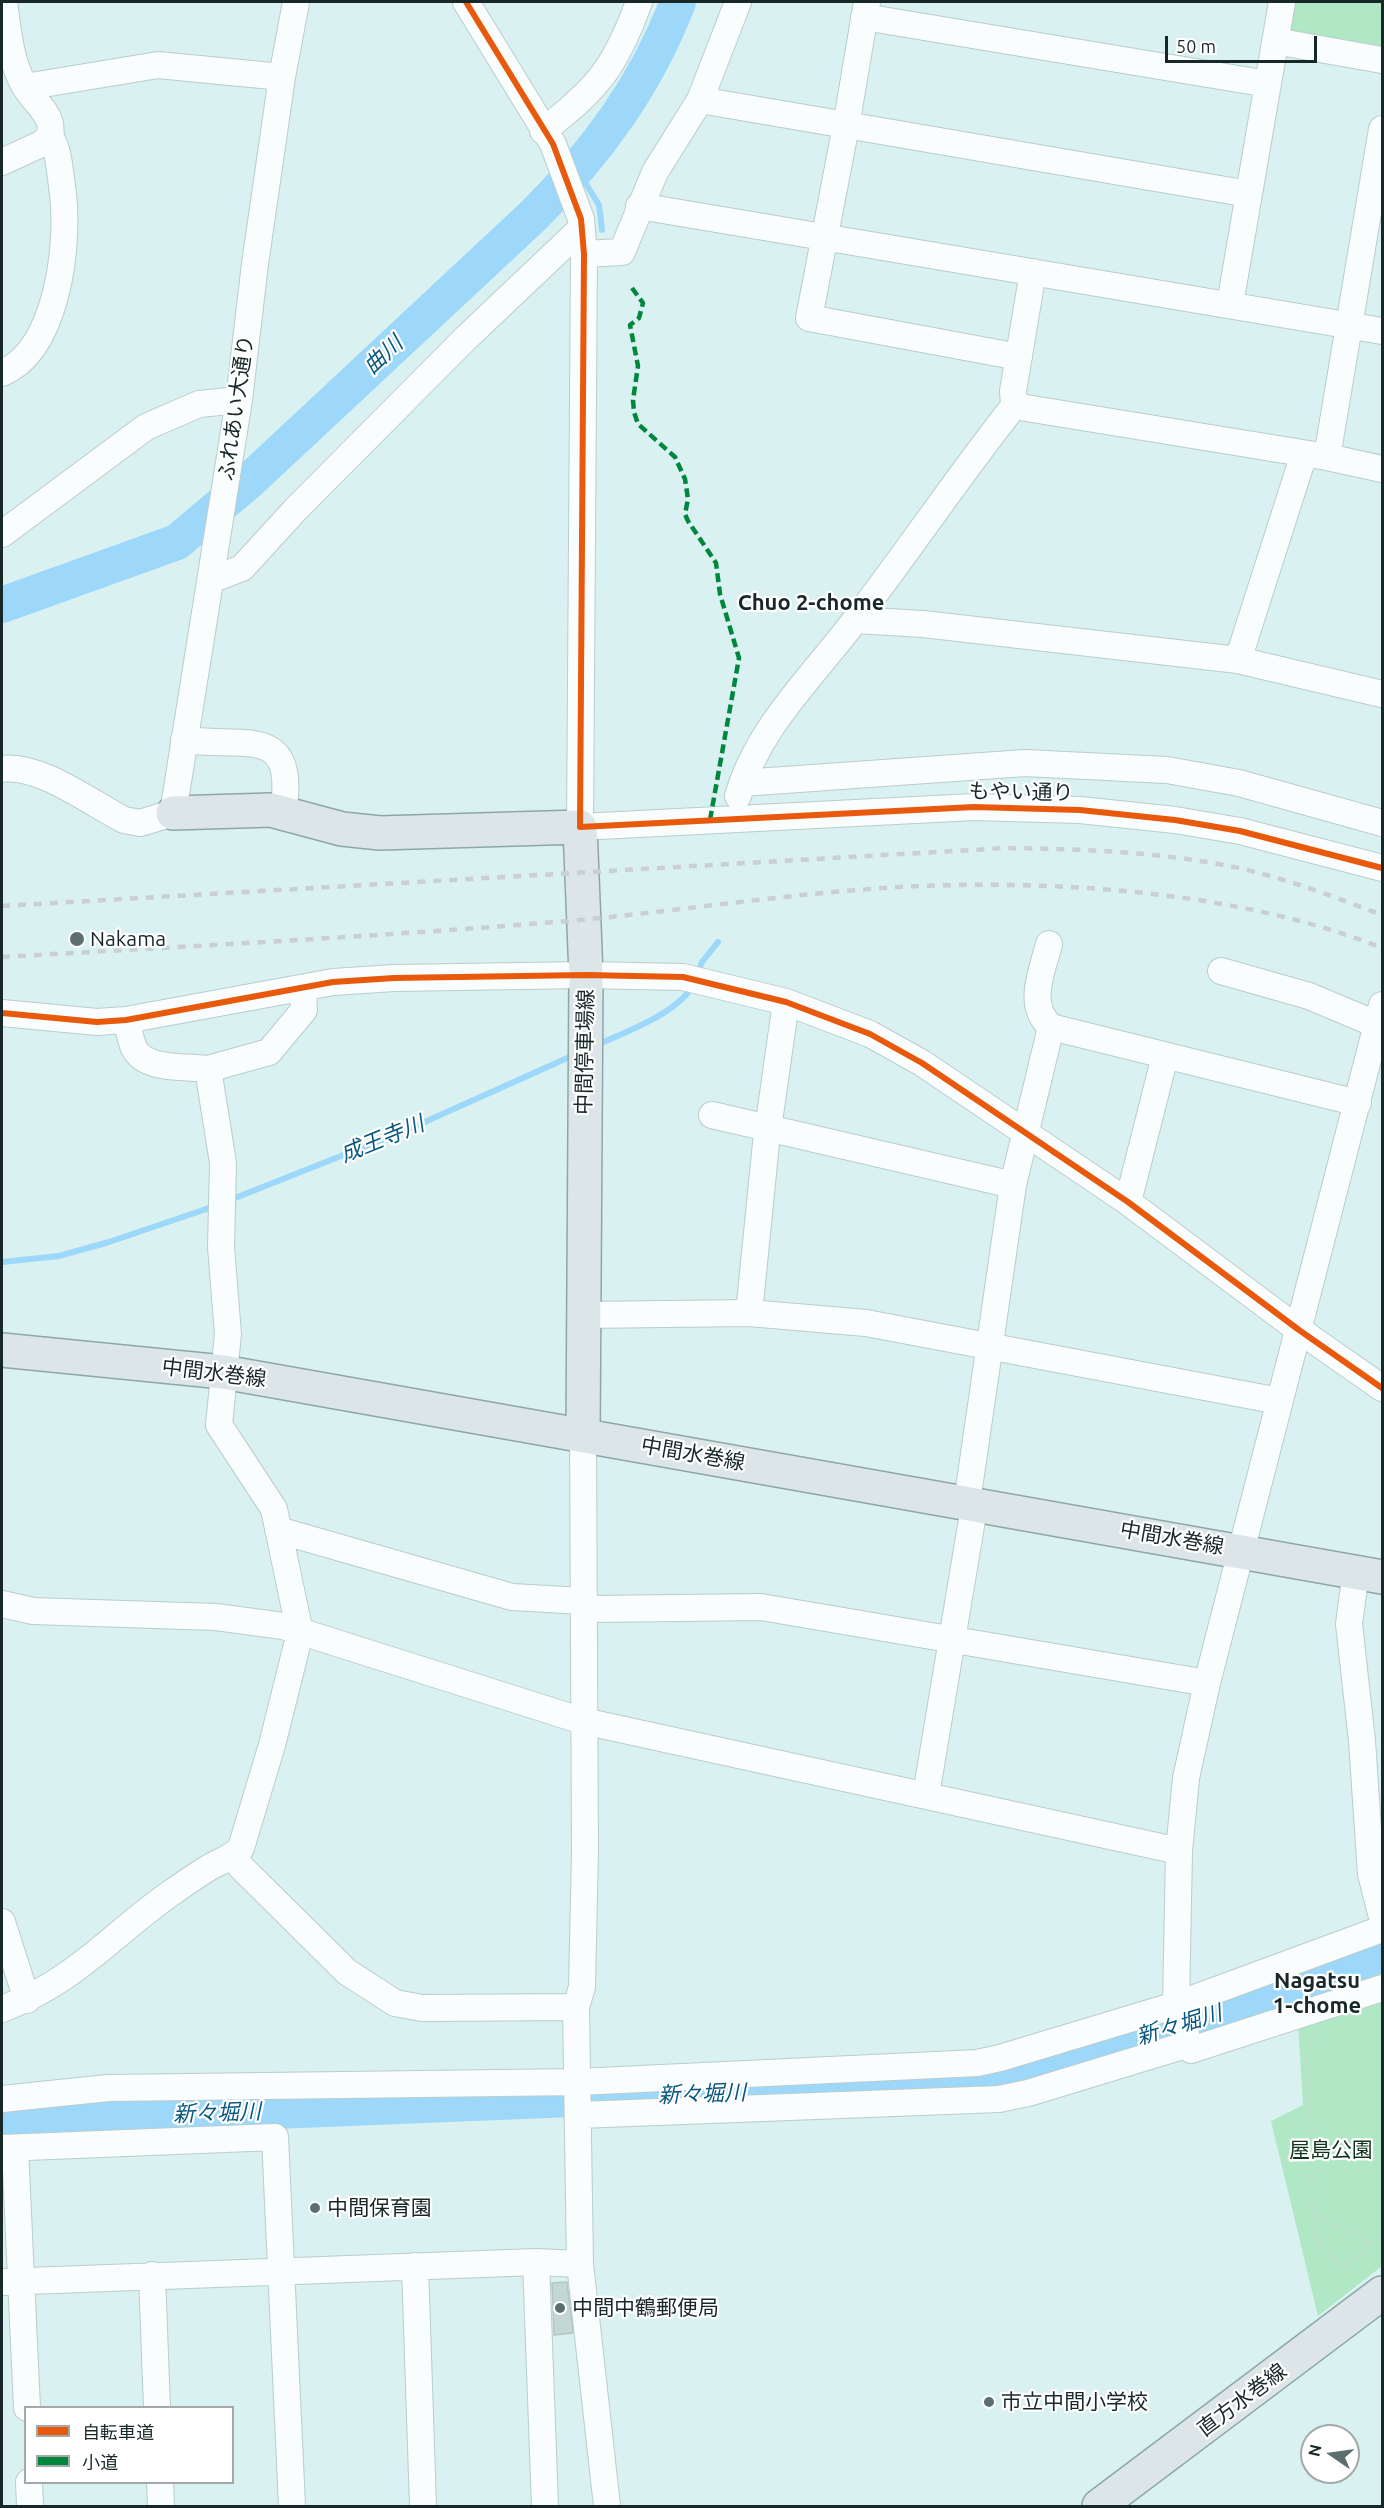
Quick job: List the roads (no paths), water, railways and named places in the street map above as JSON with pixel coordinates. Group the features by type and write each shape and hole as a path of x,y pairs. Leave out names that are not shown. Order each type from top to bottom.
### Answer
{"main road":[{"path":"173,813 271,810 342,829 380,833 580,827"},
{"name":"中間停車場線","path":"580,827 586,975 583,1434"},
{"name":"中間水巻線","path":"2,1350 223,1372 1241,1550 1369,1575"},
{"name":"直方水巻線","path":"1100,2506 1383,2292"}],"street":[{"path":"2,373 16,367 31,352 48,318 55,288 64,222 57,151 51,136 49,119 25,87 14,62 4,2"},
{"name":"ふれあい大通り","path":"173,813 239,400 282,77 296,2"},
{"path":"466,2 548,137 581,224 584,254 580,827"},
{"path":"548,137 604,76 625,41 639,2"},
{"path":"584,254 622,252 639,206 655,172 700,100 738,2"},
{"path":"1230,304 1282,2"},
{"path":"1019,357 809,318 866,9 1268,84"},
{"path":"1275,41 1383,60"},
{"path":"25,87 158,65 282,77"},
{"path":"700,100 1249,194"},
{"path":"1238,660 1315,455 1349,323 1383,129"},
{"path":"2,162 41,144 51,136"},
{"path":"639,206 1349,323 1383,331"},
{"path":"211,580 242,568 296,509 581,224"},
{"path":"732,819 742,783 758,748 807,679 856,620 1014,406 1019,357 1033,272"},
{"path":"2,534 146,427 199,404 239,400"},
{"path":"1014,406 1315,455 1383,469"},
{"path":"856,620 923,624 1238,660 1383,694"},
{"path":"184,740 267,746 278,755 286,770 283,813"},
{"path":"742,783 1025,763 1167,770 1239,783 1383,823"},
{"path":"2,768 16,767 36,773 124,820 140,823 173,813"},
{"name":"もやい通り","path":"580,827 974,807 1080,810 1175,820 1240,831 1383,868"},
{"path":"1049,944 1036,1002 1040,1016 1051,1027 1358,1103"},
{"path":"1221,971 1380,1015 1207,1683 1186,1778 1179,1851 1176,2005 1191,2050 1383,1988"},
{"path":"2,1013 96,1022 126,1020 303,988 394,978 586,975 682,977 786,1002 881,1040 922,1063 1026,1131 1128,1202 1299,1330 1383,1388"},
{"path":"126,1020 134,1048 141,1058 152,1063 208,1069 269,1052 304,1010 303,988"},
{"path":"749,1313 769,1127 786,1002"},
{"path":"926,1795 973,1514 967,1502 992,1345 1013,1185 1051,1027"},
{"path":"1128,1202 1165,1056"},
{"path":"2,2009 27,2000 72,1973 169,1895 211,1866 234,1855 241,1848 272,1745 300,1633 274,1509 219,1425 228,1334 221,1247 223,1163 208,1069"},
{"path":"712,1115 1013,1185"},
{"path":"583,1315 749,1313 866,1323 1279,1401"},
{"path":"583,1434 585,1852 582,1976 576,2007 580,2264 607,2506"},
{"path":"278,1530 512,1597 583,1601 593,1610 761,1607 1207,1683"},
{"path":"1369,1575 1349,1624 1362,1741 1371,1875 1383,1917"},
{"path":"2,1604 33,1611 216,1617 283,1626 583,1721 1179,1851"},
{"path":"234,1855 241,1867 347,1972 395,2003 423,2008 576,2007"},
{"path":"2,1922 27,2000"},
{"path":"578,2098 977,2063 1176,2005 1383,1929"},
{"path":"2,2099 108,2088 578,2098 999,2099 1028,2093 1189,2044"},
{"path":"27,2406 12,2282 8,2148 275,2137 283,2270 292,2506"},
{"path":"12,2282 283,2270 536,2262 580,2264"},
{"path":"536,2262 545,2506"},
{"path":"415,2266 423,2506"},
{"path":"152,2275 157,2406"},
{"path":"29,2484 30,2506"},
{"path":"160,2484 161,2506"}],"waterway":[{"name":"曲川","path":"2,605 177,542 248,482 534,215 579,167 618,116 635,89 651,61 678,2"},
{"path":"578,171 599,205 602,230"},
{"name":"成王寺川","path":"697,975 702,962 718,942"},
{"name":"成王寺川","path":"594,1046 664,1013 676,1004 693,984"},
{"name":"成王寺川","path":"230,1200 409,1129 574,1055"},
{"name":"成王寺川","path":"2,1262 59,1256 109,1242 215,1206"},
{"name":"新々堀川","path":"2,2122 995,2082 1270,1997 1382,1953"}],"railway":[{"path":"2,906 1006,848 1125,852 1214,863 1279,878 1382,915"},
{"path":"2,957 508,926 620,916 820,893 959,885 1082,888 1145,893 1208,902 1269,913 1327,929 1382,948"}],"place":[{"name":"Nakama","path":"77,939"},
{"name":"中間保育園","path":"315,2208"},
{"name":"中間中鶴郵便局","path":"560,2308"},
{"name":"市立中間小学校","path":"989,2402"}],"district":[{"name":"Chuo 2-chome","path":"811,603"},
{"name":"Nagatsu 1-chome","path":"1317,1994"}],"park label":[{"name":"屋島公園","path":"1331,2150"}]}
